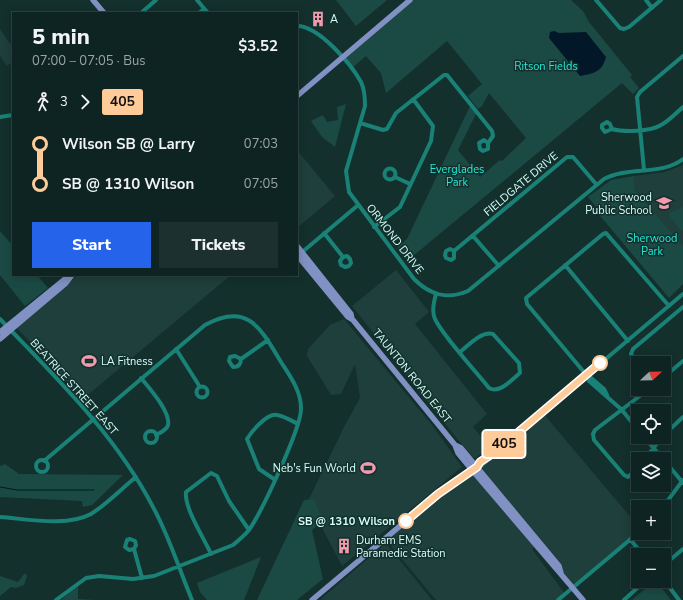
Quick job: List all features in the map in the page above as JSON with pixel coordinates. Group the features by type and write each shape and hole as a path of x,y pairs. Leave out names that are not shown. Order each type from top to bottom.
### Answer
{"main road":[{"path":"93,0 103,12"},
{"path":"298,95 410,0"},
{"name":"TAUNTON ROAD EAST","path":"299,254 351,314 352,320 455,445 458,453 535,535 559,566 561,573 583,600"},
{"path":"0,339 9,328 65,284 70,276"},
{"path":"0,332 9,328"},
{"path":"312,600 438,494 474,469"}],"street":[{"path":"142,12 156,0"},
{"path":"197,0 207,12"},
{"path":"596,0 620,28 624,29 629,27 661,0"},
{"path":"646,0 652,8"},
{"path":"200,12 204,9"},
{"name":"ORMOND DRIVE","path":"298,26 316,32 329,43 357,77 364,89 365,106 346,171 348,192 357,206 414,279 424,288 436,294"},
{"path":"644,170 637,99 639,94 683,56"},
{"path":"360,123 385,130 396,113 442,75 446,75 490,128 493,136 488,142"},
{"path":"374,227 400,207 431,141 434,131 431,122 413,99"},
{"path":"612,129 624,131 660,126 683,107"},
{"path":"0,117 12,115"},
{"name":"FIELDGATE DRIVE","path":"454,251 567,157 573,157 596,184"},
{"path":"460,352 482,335 488,333 493,334 519,363 521,369 520,373 499,390 494,391 489,388 460,352 435,320 433,308 436,294 450,296 468,291 596,184 616,173 669,166 683,158"},
{"path":"395,177 410,184"},
{"path":"299,254 357,206"},
{"path":"324,233 343,257"},
{"path":"631,421 607,395 600,392 589,381 587,375 525,300 602,234 606,233 610,235 669,306"},
{"path":"473,236 499,266"},
{"path":"565,265 628,341"},
{"path":"474,469 480,462 495,452 683,294"},
{"path":"632,356 631,354 633,349 683,307"},
{"path":"44,460 205,325 214,320 233,316 251,321 260,328 293,380 299,394 301,409 298,424 274,479 249,530 233,545 154,576 142,578 99,576 86,578 56,600"},
{"name":"BEATRICE STREET EAST","path":"0,319 93,418 122,455 154,508 192,600"},
{"path":"241,359 268,340"},
{"path":"176,349 200,387"},
{"path":"671,371 683,361"},
{"path":"141,378 157,398 168,417 168,425 164,431 156,435"},
{"path":"631,474 628,477 624,475 594,440 593,434 595,430 640,396"},
{"path":"274,479 259,469 247,438 269,416 276,415 298,424"},
{"path":"671,428 683,417"},
{"path":"650,444 656,452"},
{"path":"650,452 656,444"},
{"path":"668,500 682,482 671,469"},
{"path":"211,554 202,533 191,516 185,500 186,492 211,473 217,476 229,501 249,530"},
{"path":"0,517 64,521 76,519 95,511 136,477"},
{"path":"558,600 630,539 637,548"},
{"path":"134,549 142,578"},
{"path":"671,559 683,549"},
{"path":"624,600 637,588"},
{"path":"670,588 679,600"}],"shaded area":[{"path":"0,29 12,47 12,63 7,66 0,56"},
{"path":"298,151 335,196 298,227"},
{"name":"Sherwood Public School","path":"683,165 683,246 634,189 634,176 665,172"},
{"path":"396,270 429,312 415,324 487,414 473,427 489,446 476,458 473,457 458,440 352,306"},
{"path":"77,276 230,276 83,399 16,327"},
{"path":"344,319 432,425 462,467 342,566 320,524 306,505 345,425 360,398 355,364 341,394 331,395 307,356 308,349 330,325"},
{"path":"542,412 631,518 631,539 573,587 536,546 532,549 565,594 558,600 436,600 385,539"},
{"path":"386,543 432,600 321,600 321,599"}],"green space":[{"path":"336,0 387,0 356,26"},
{"name":"Ritson Fields","path":"410,0 571,0 583,11 589,22 632,75 630,77 639,88 633,94 622,83 407,261 397,248 407,239 470,106 476,114 458,150 480,177 500,160 502,161 526,138 489,93 482,106 478,109 468,96 482,84 447,41 386,93 381,73 366,56 351,69 342,58"},
{"path":"346,104 335,147 322,137 311,121 323,115 327,122 338,120 337,107"},
{"name":"Sherwood Park","path":"634,176 634,189 683,246 683,284 669,298 596,211 598,209 588,197 611,180"},
{"path":"683,207 683,230 681,231 668,214"},
{"path":"0,231 12,245 12,276 38,276 48,288 25,306 0,275"},
{"path":"5,464 19,474 123,475 92,505 83,507 82,501 0,497 0,466"},
{"path":"314,499 323,521 312,530 323,579 297,600 257,600 304,500"},
{"path":"261,557 244,600 207,600 200,592 197,583"},
{"path":"25,573 27,576 24,585 16,588 11,587 0,596 0,576 18,582"},
{"path":"78,585 78,599 95,600 61,600"},
{"path":"646,588 662,588 671,600 632,600"}],"water":[{"path":"554,31 559,33 586,32 606,57 600,69 594,73 580,76 549,38 550,32"}],"waterway":[{"path":"0,487 17,490 94,490"}],"bus line":[{"name":"405","path":"406,521 438,494 477,467 487,456 495,452 600,363"}],"place":[{"name":"A","path":"318,19"},
{"name":"Sherwood Public School","path":"664,203"},
{"name":"LA Fitness","path":"89,361"},
{"name":"Neb's Fun World","path":"368,468"},
{"name":"SB @ 1310 Wilson","path":"406,521"},
{"name":"Durham EMS Paramedic Station","path":"344,546"}],"park label":[{"name":"Everglades Park","path":"457,175"}]}
